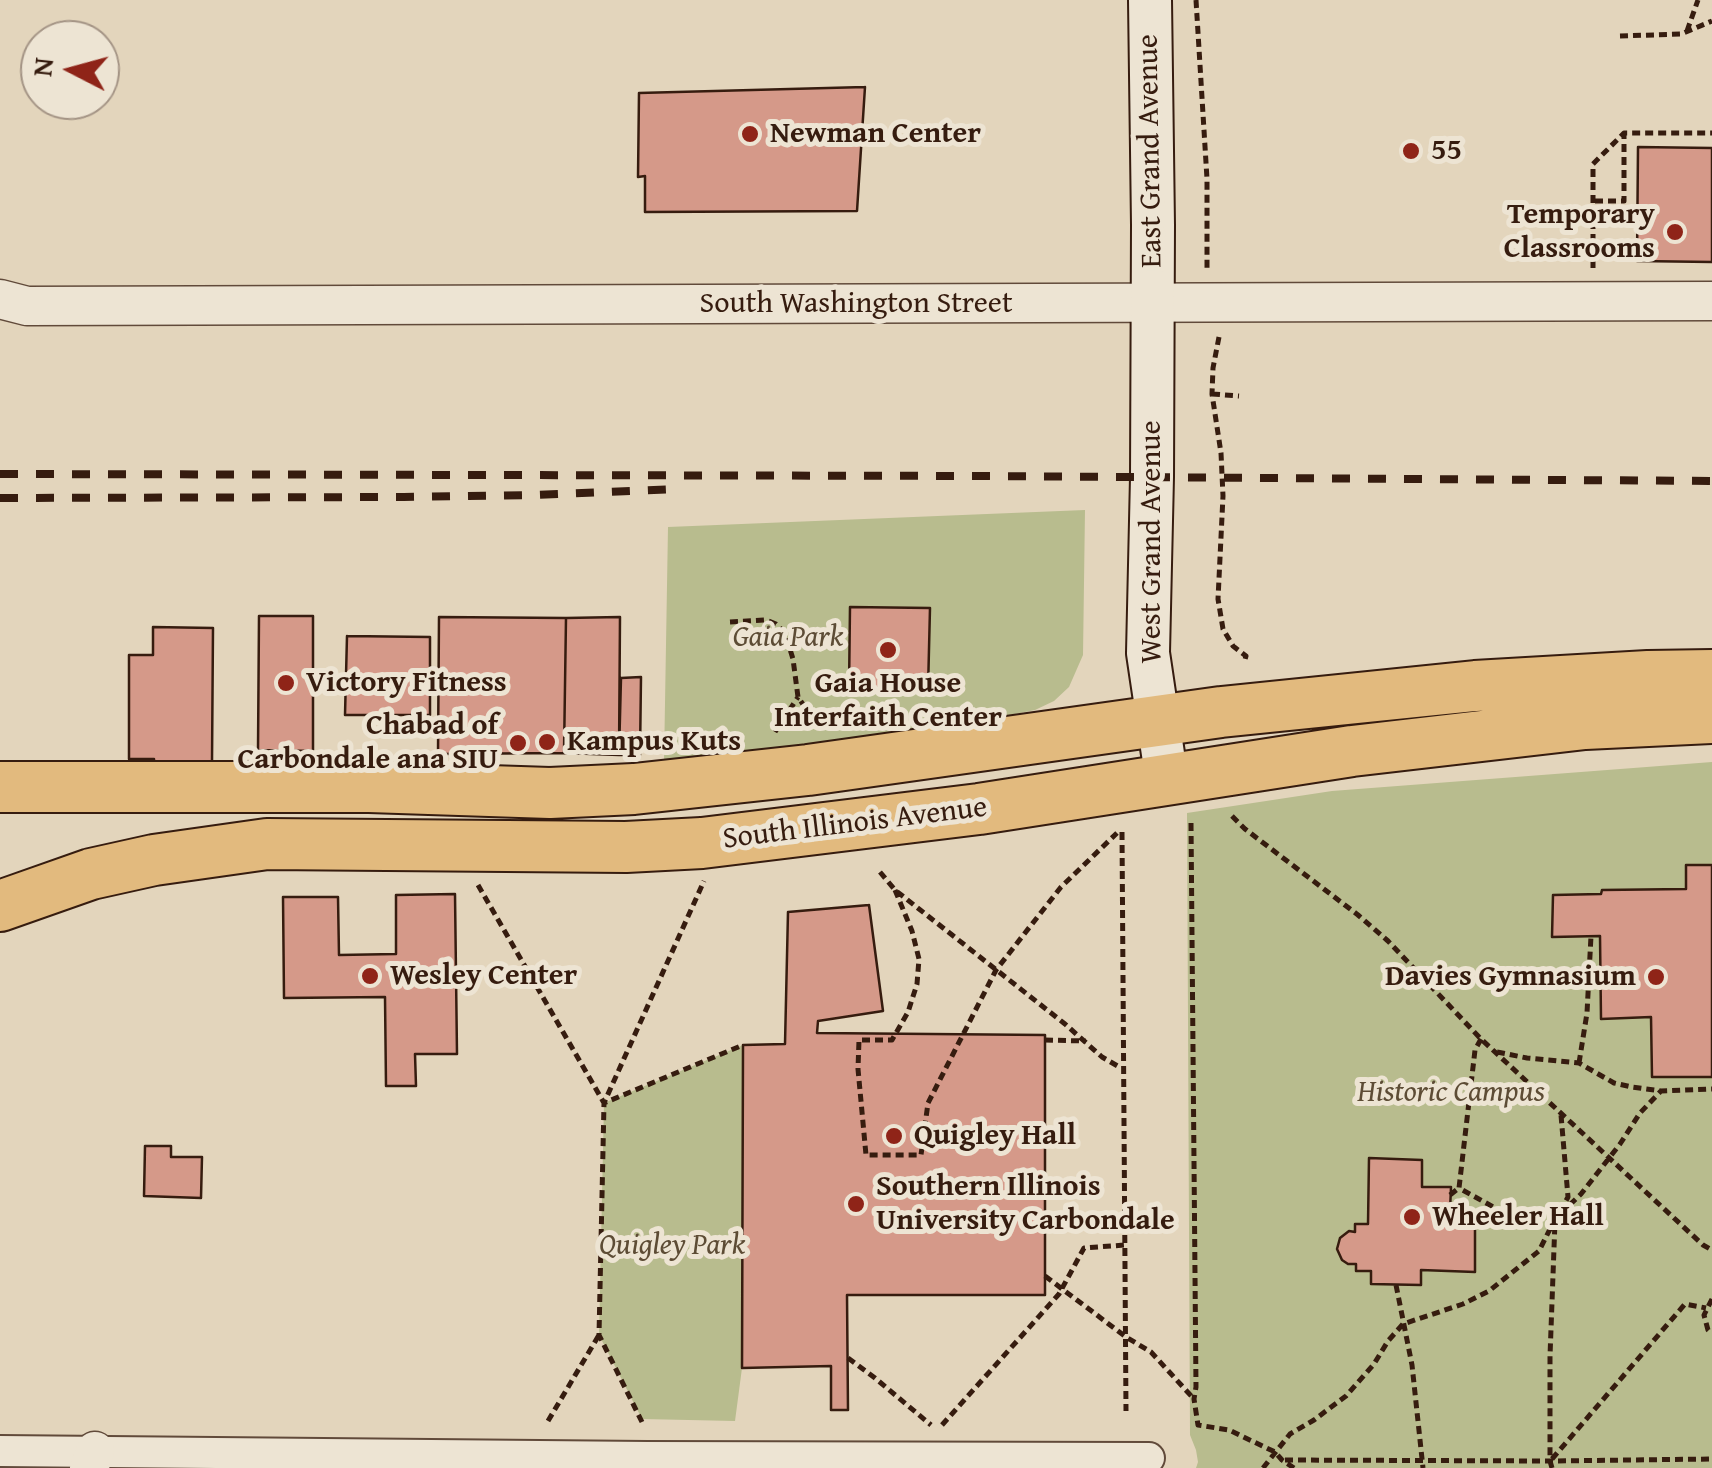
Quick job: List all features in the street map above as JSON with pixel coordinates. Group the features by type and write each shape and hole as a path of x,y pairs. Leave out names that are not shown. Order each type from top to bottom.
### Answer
{"highway":[{"name":"South Illinois Avenue","path":"0,788 369,787 550,793 634,789 808,770 1158,720 1474,686 1712,676"},
{"name":"South Illinois Avenue","path":"0,906 91,874 154,860 267,844 626,847 722,841 961,812 1179,802 1352,752 1585,724 1712,718"}],"main road":[{"name":"East Grand Avenue","path":"1150,0 1153,303"},
{"name":"West Grand Avenue","path":"1153,303 1148,653 1158,720 1179,802"}],"street":[{"name":"South Washington Street","path":"0,299 27,306 1712,301"},
{"path":"0,1451 92,1460 1150,1458"}],"path":[{"path":"1196,0 1207,179 1206,269 1210,282"},
{"path":"1687,32 1698,0"},
{"path":"1620,36 1681,34 1712,21"},
{"path":"1593,302 1593,164 1624,133 1712,132"},
{"path":"1593,201 1624,202 1624,133"},
{"path":"1219,340 1212,394 1223,496 1218,600 1228,639 1246,656 1244,662"},
{"path":"1212,394 1239,396"},
{"path":"730,622 766,620 785,633 798,697 830,738"},
{"path":"774,733 798,697"},
{"path":"1179,802 1194,1399 1198,1425 1229,1430 1275,1452 1294,1468"},
{"path":"1232,816 1378,932 1481,1039 1712,1250"},
{"path":"895,890 919,960 917,984 908,1012 892,1040 859,1040 866,1155 921,1156 928,1103 996,970 1061,887 1119,833 1126,1411"},
{"path":"642,1422 600,1336 604,1102 722,841"},
{"path":"880,872 895,890 1122,1069"},
{"path":"477,882 604,1102"},
{"path":"1579,1062 1587,1013 1590,936"},
{"path":"1450,1195 1459,1188 1475,1050 1481,1039"},
{"path":"1045,1040 1086,1041"},
{"path":"604,1102 744,1044"},
{"path":"1496,1052 1579,1062 1614,1082 1661,1091 1712,1090"},
{"path":"1551,1465 1555,1219 1581,1194 1661,1091"},
{"path":"1263,1468 1290,1434 1346,1396 1404,1324 1489,1291 1539,1251 1568,1196 1561,1114"},
{"path":"1459,1188 1497,1210 1555,1219"},
{"path":"942,1425 1059,1294 1084,1248 1125,1244"},
{"path":"1045,1276 1151,1352 1194,1399"},
{"path":"1396,1285 1412,1365 1423,1468"},
{"path":"1712,1299 1706,1308 1706,1323 1712,1334"},
{"path":"1551,1465 1686,1304 1706,1308"},
{"path":"548,1422 600,1336"},
{"path":"848,1358 930,1425"},
{"path":"1282,1460 1422,1459 1551,1465 1712,1458"}],"green space":[{"name":"Gaia Park","path":"1085,510 1083,655 1069,687 1054,701 1035,710 859,745 664,762 668,527"},
{"name":"Historic Campus","path":"1712,762 1712,1468 1196,1468 1196,1450 1190,1435 1187,813 1332,791"},
{"name":"Quigley Park","path":"743,1045 742,1368 735,1421 642,1419 599,1335 604,1103"}],"building":[{"name":"Newman Center","path":"865,87 857,211 645,212 645,176 638,177 639,93"},
{"name":"Temporary Classrooms","path":"1638,147 1712,148 1712,262 1637,261"},
{"name":"Gaia House Interfaith Center","path":"850,607 930,608 928,690 849,689"},
{"name":"Victory Fitness","path":"259,616 313,616 313,751 258,750"},
{"path":"439,617 566,618 564,753 438,754"},
{"path":"620,617 619,755 564,753 566,618"},
{"path":"153,627 213,628 212,762 129,759 129,655 153,655"},
{"path":"347,636 430,637 430,715 345,715"},
{"path":"641,677 640,755 619,755 621,678"},
{"name":"Davies Gymnasium","path":"1686,865 1712,865 1712,1077 1652,1077 1651,1017 1601,1019 1600,936 1552,937 1553,895 1686,889"},
{"name":"Wesley Center","path":"455,894 457,1054 415,1054 416,1086 386,1086 385,997 284,998 283,897 338,897 339,955 396,954 396,895"},
{"name":"Quigley Hall","path":"869,905 883,1011 818,1021 817,1033 1045,1035 1045,1295 847,1295 848,1410 831,1410 831,1366 742,1368 743,1045 785,1044 788,912"},
{"path":"145,1146 171,1146 171,1157 202,1157 201,1198 144,1196"},
{"name":"Wheeler Hall","path":"1369,1158 1422,1160 1422,1187 1451,1187 1450,1211 1456,1211 1456,1225 1475,1225 1475,1272 1421,1270 1421,1285 1371,1284 1371,1271 1356,1271 1356,1264 1342,1260 1337,1249 1340,1238 1349,1231 1355,1232 1355,1224 1368,1224"}],"railway":[{"path":"0,474 1712,481"},
{"path":"0,498 404,497 675,489"}],"place":[{"name":"Newman Center","path":"750,134"},
{"name":"55","path":"1411,151"},
{"name":"Temporary Classrooms","path":"1675,232"},
{"name":"Gaia House Interfaith Center","path":"888,650"},
{"name":"Victory Fitness","path":"286,683"},
{"name":"Kampus Kuts","path":"547,742"},
{"name":"Chabad of Carbondale ana SIU","path":"518,743"},
{"name":"Wesley Center","path":"370,976"},
{"name":"Davies Gymnasium","path":"1656,977"},
{"name":"Quigley Hall","path":"894,1136"},
{"name":"Southern Illinois University Carbondale","path":"856,1204"},
{"name":"Wheeler Hall","path":"1412,1217"}]}
